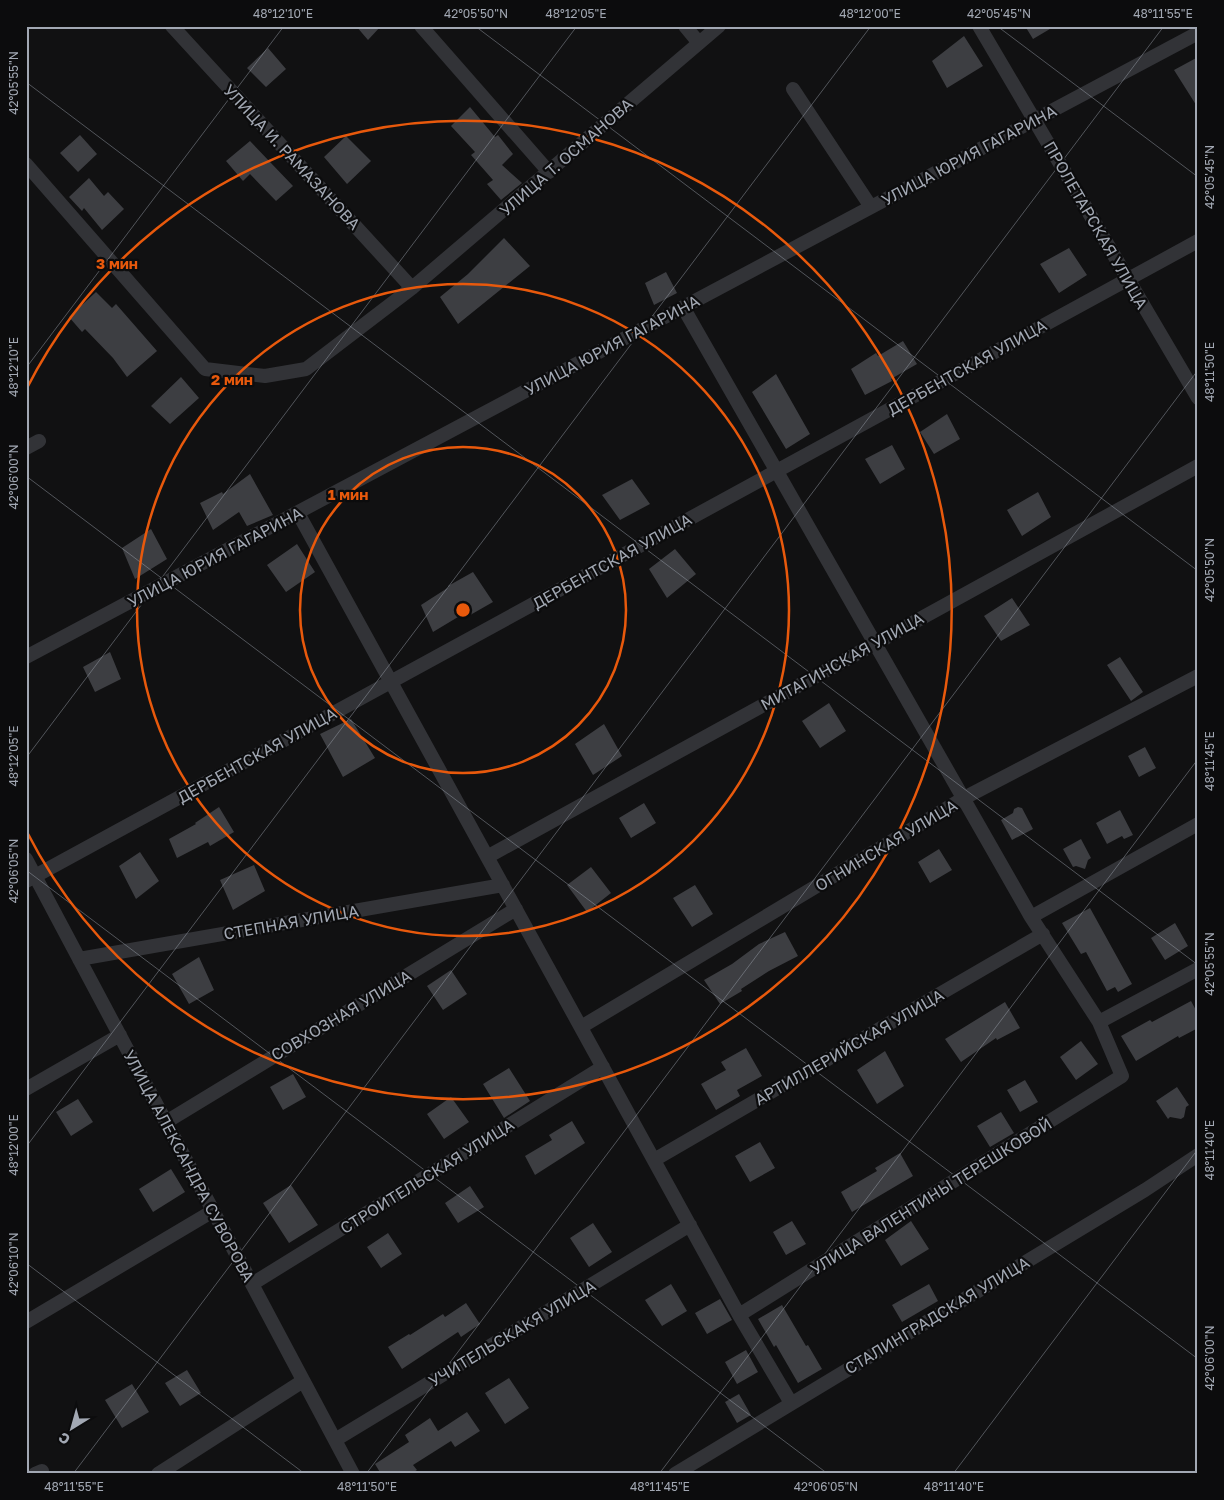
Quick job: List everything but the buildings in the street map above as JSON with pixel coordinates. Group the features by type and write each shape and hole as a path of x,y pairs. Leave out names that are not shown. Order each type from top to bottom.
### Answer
{"street":[{"name":"УЛИЦА И. РАМАЗАНОВА","path":"172,26 412,288"},
{"path":"421,26 549,172"},
{"path":"685,26 700,43"},
{"name":"УЛИЦА Т. ОСМАНОВА","path":"26,164 205,369 265,376 306,369 412,288 719,26"},
{"name":"ПРОЛЕТАРСКАЯ УЛИЦА","path":"979,26 1198,398"},
{"name":"УЛИЦА ЮРИЯ ГАГАРИНА","path":"26,657 1198,33"},
{"path":"793,89 871,207"},
{"name":"ДЕРБЕНТСКАЯ УЛИЦА","path":"31,878 1198,241"},
{"path":"683,307 1031,916 1099,1022 1198,969"},
{"path":"26,448 39,441"},
{"name":"МИТАГИНСКАЯ УЛИЦА","path":"487,857 1198,466"},
{"path":"298,513 603,1068 791,1403"},
{"name":"ОГНИНСКАЯ УЛИЦА","path":"581,1027 964,798 1198,676"},
{"path":"1031,916 1198,824"},
{"name":"УЛИЦА АЛЕКСАНДРА СУВОРОВА","path":"26,859 31,878 80,959 352,1474"},
{"name":"СТЕПНАЯ УЛИЦА","path":"80,959 503,885"},
{"name":"СОВХОЗНАЯ УЛИЦА","path":"166,1122 516,910"},
{"name":"АРТИЛЛЕРИЙСКАЯ УЛИЦА","path":"654,1160 1043,934"},
{"name":"УЛИЦА ВАЛЕНТИНЫ ТЕРЕШКОВОЙ","path":"740,1315 1122,1076 1099,1022"},
{"path":"26,1089 120,1035"},
{"name":"СТРОИТЕЛЬСКАЯ УЛИЦА","path":"252,1284 603,1068"},
{"name":"СТАЛИНГРАДСКАЯ УЛИЦА","path":"675,1474 1145,1190 1198,1155"},
{"path":"26,1322 213,1210"},
{"name":"УЧИТЕЛЬСКАКЯ УЛИЦА","path":"334,1440 690,1225"},
{"path":"158,1474 303,1381"}]}
